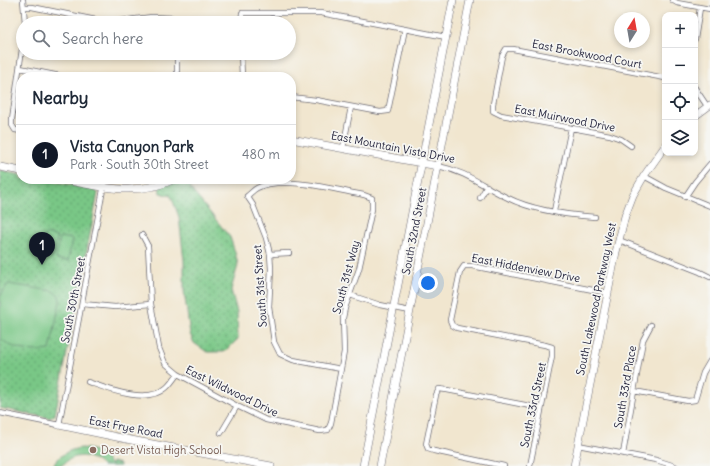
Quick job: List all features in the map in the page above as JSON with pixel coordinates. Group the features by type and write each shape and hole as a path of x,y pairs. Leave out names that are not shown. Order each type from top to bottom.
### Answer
{"main road":[{"name":"South 32nd Street","path":"363,466 453,0"},
{"name":"South 32nd Street","path":"380,466 470,0"},
{"path":"698,114 709,105"},
{"name":"East Mountain Vista Drive","path":"296,139 438,166"},
{"name":"South Lakewood Parkway West","path":"574,466 619,240 630,203 644,176 662,150"},
{"path":"0,167 16,170"},
{"path":"88,184 127,190 162,184"},
{"name":"East Frye Road","path":"59,425 271,466"}],"street":[{"path":"24,0 25,16"},
{"path":"672,0 677,3 710,10"},
{"path":"24,7 32,7 76,16"},
{"path":"698,20 700,8"},
{"path":"242,16 242,13 321,13 446,37"},
{"path":"296,98 380,112 388,111 406,29"},
{"name":"East Brookwood Court","path":"494,111 493,104 502,56 506,50 513,49 662,77"},
{"path":"19,72 21,60"},
{"path":"177,60 177,72"},
{"path":"241,60 242,72"},
{"path":"20,68 40,72"},
{"path":"698,92 709,105"},
{"path":"16,94 12,119 12,125 16,130"},
{"path":"343,148 351,107"},
{"name":"East Muirwood Drive","path":"494,111 502,115 610,135 621,139 631,146"},
{"path":"554,211 571,128"},
{"path":"685,197 694,182 710,164"},
{"name":"East Mountain Vista Drive","path":"438,166 459,171 516,202 554,211 595,217"},
{"path":"644,176 685,197 710,206"},
{"name":"South 31st Way","path":"296,181 364,195 372,198 372,209 360,269 345,308 343,318 344,352 331,423 328,430"},
{"name":"South 30th Street","path":"59,425 104,184"},
{"name":"South 31st Street","path":"270,184 257,188 247,196 253,204 266,238 270,254 271,269 269,307 274,342 280,354 293,360 341,369"},
{"path":"480,198 487,186"},
{"path":"142,235 148,246 151,304 161,355 165,362 178,374"},
{"path":"619,240 710,277"},
{"path":"270,254 289,253"},
{"name":"East Hiddenview Drive","path":"552,347 457,328 452,325 450,320 458,279 464,266 608,293"},
{"path":"350,295 380,305 410,310"},
{"path":"82,304 115,307 151,304"},
{"name":"South 33rd Place","path":"622,454 643,340 651,325"},
{"name":"South 33rd Street","path":"530,466 552,356 552,347"},
{"path":"634,391 688,401 696,400 703,373 710,361"},
{"name":"East Wildwood Drive","path":"88,382 120,393 143,395 156,394 166,389 178,374 266,420 320,430 328,430"},
{"path":"504,466 428,449 426,444 436,395 439,389 541,408"},
{"path":"221,433 237,406"},
{"name":"East Frye Road","path":"0,413 59,425"},
{"path":"578,445 656,460 675,466"}],"green space":[{"path":"0,171 16,174 16,184 67,184 94,189 98,193 55,415 50,418 0,408"},
{"path":"192,184 190,188 230,237 238,265 231,290 237,312 238,339 224,352 207,352 194,343 190,334 184,291 184,261 179,217 171,196 160,193 159,185"},
{"path":"45,234 57,237 53,257 41,255"},
{"path":"60,237 72,239 68,261 56,259"},
{"path":"8,284 53,291 59,296 60,301 50,350 24,350 11,346 0,338 0,297"},
{"path":"82,448 98,453 111,465 112,462 120,464 120,466 102,466 90,458 81,456 66,461 63,465 53,466 65,453"}],"place":[{"name":"Vista Canyon Park","path":"42,265"},
{"name":"Desert Vista High School","path":"93,450"}]}
